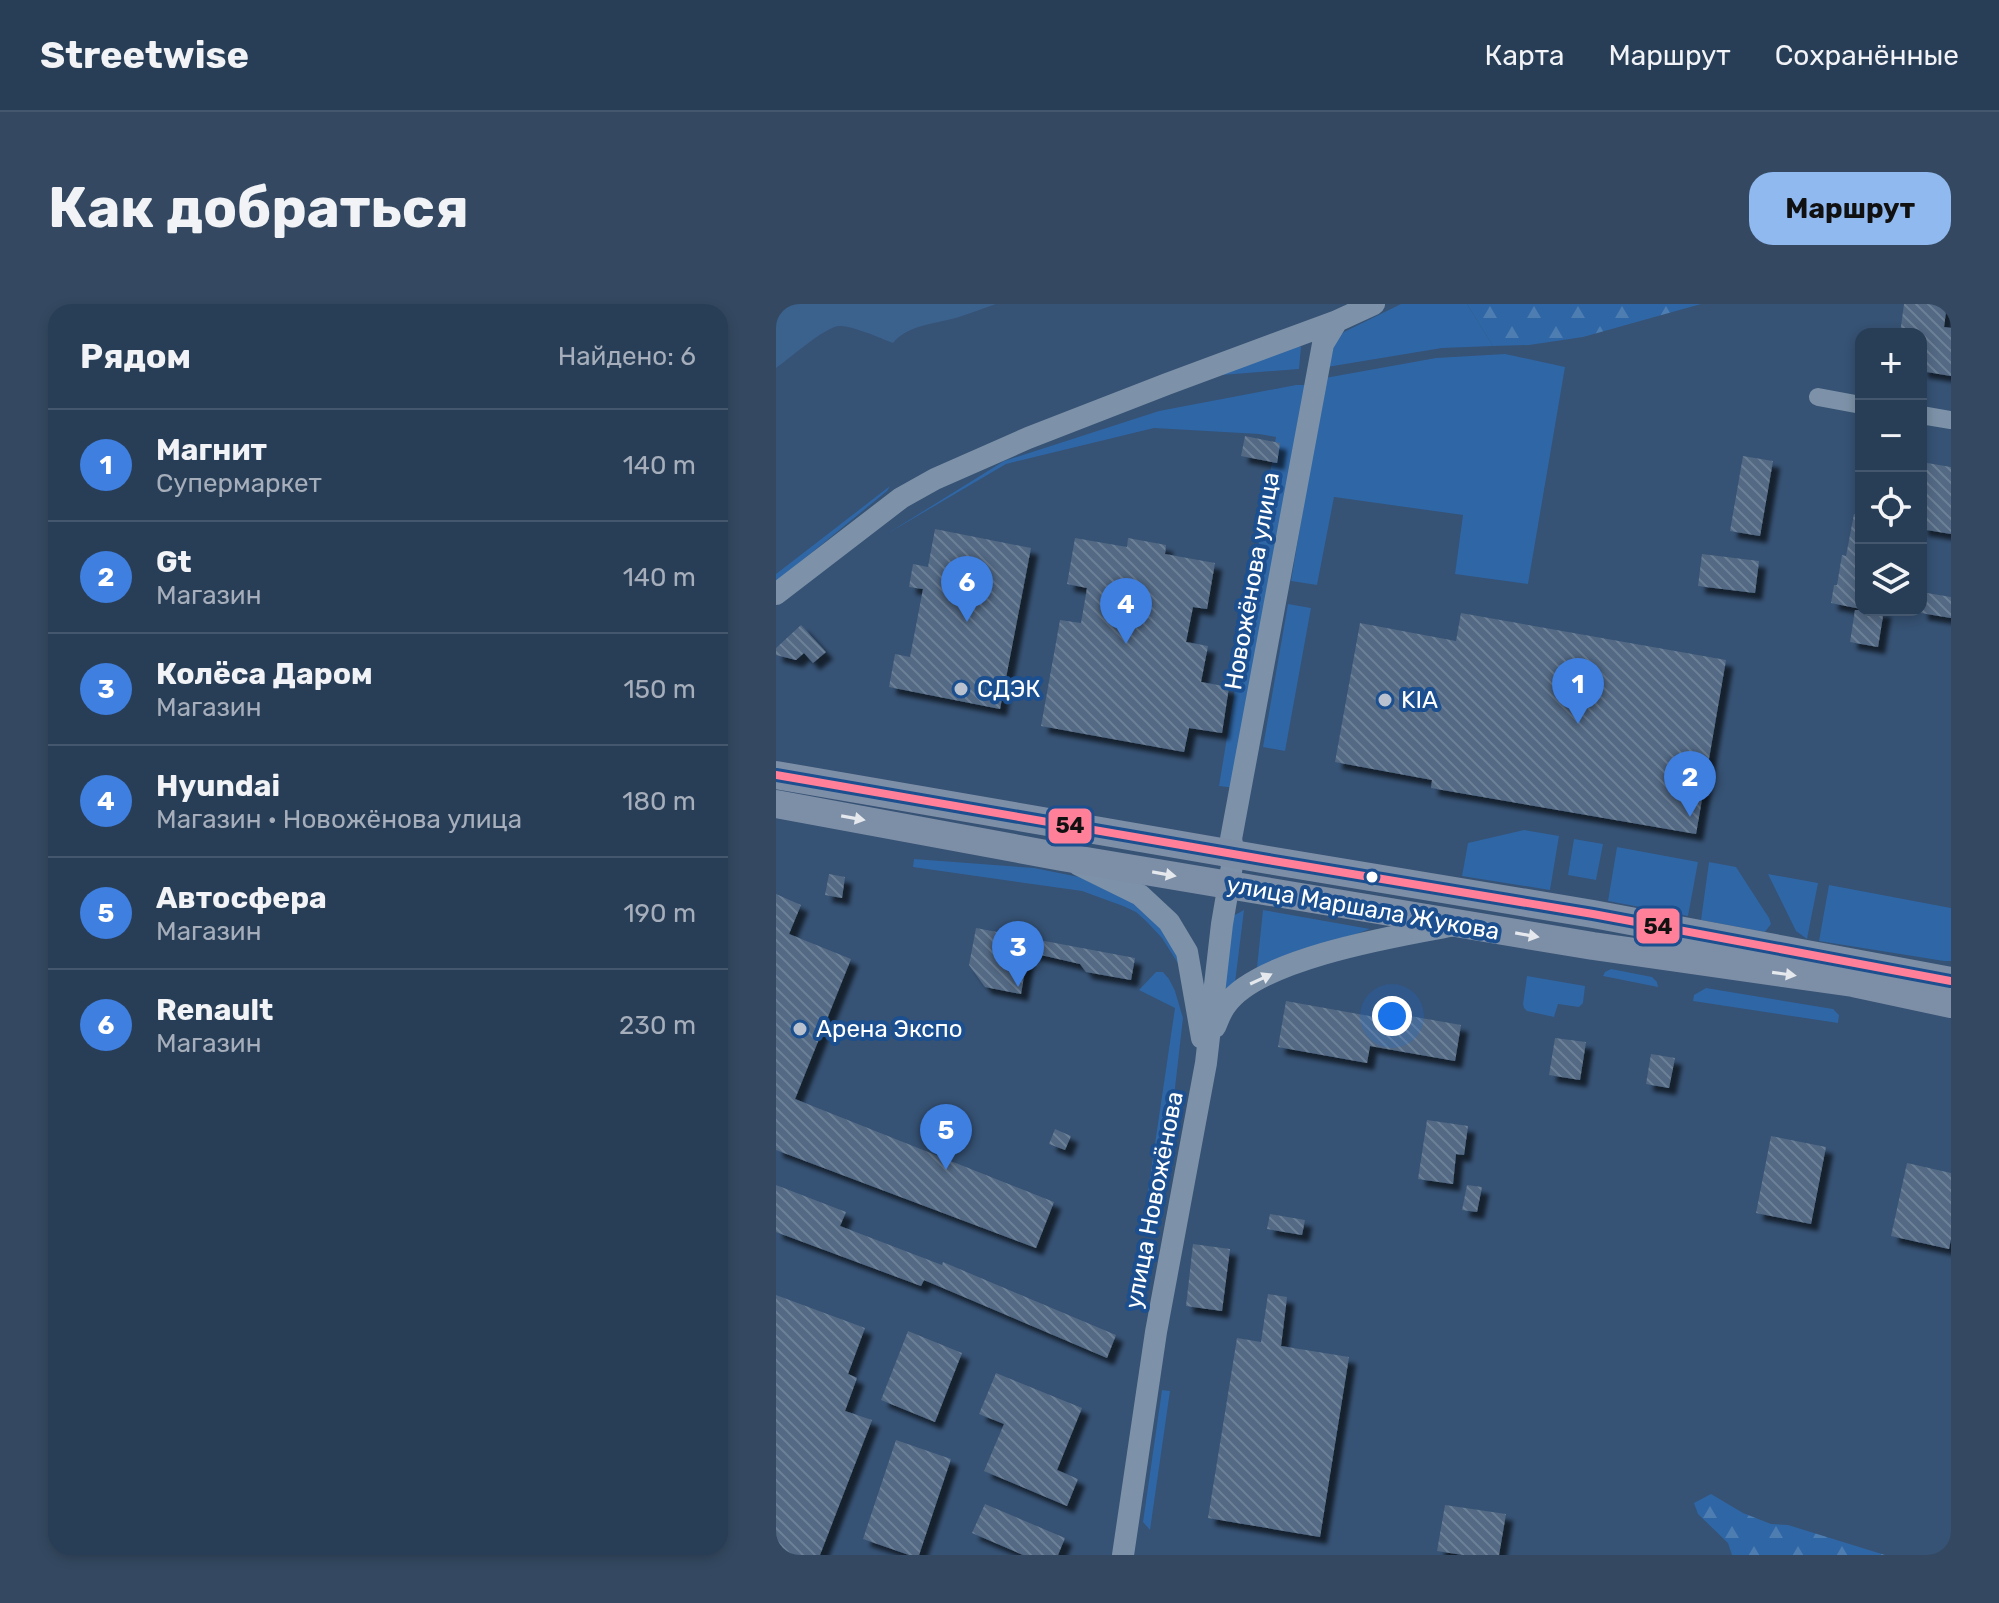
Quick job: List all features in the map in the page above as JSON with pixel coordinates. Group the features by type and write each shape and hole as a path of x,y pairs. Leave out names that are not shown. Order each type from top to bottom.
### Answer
{"main road":[{"name":"улица Маршала Жукова","path":"776,775 1593,914 1951,981"},
{"name":"улица Маршала Жукова","path":"776,804 1062,857 1593,946 1853,983 1951,1004"}],"street":[{"path":"776,594 901,498 935,479 1042,432 1337,321 1374,304"},
{"name":"Новожёнова улица","path":"1234,854 1231,839 1320,358 1323,344 1337,321"},
{"path":"1818,397 1855,404"},
{"path":"1927,416 1951,420"},
{"name":"улица Новожёнова","path":"1123,1555 1156,1332 1206,1063 1222,924 1234,854"},
{"path":"1062,857 1140,895 1169,922 1187,952 1206,1063"},
{"path":"1206,1063 1215,1026 1226,1004 1248,985 1289,965 1331,952 1462,924"}],"green space":[{"path":"1401,304 1467,304 1493,346 1442,348 1327,367 1333,341 1344,332"},
{"path":"1467,304 1701,304 1583,337 1529,345 1493,346"},
{"path":"1296,344 1301,347 1299,369 1209,376"},
{"path":"1505,354 1565,367 1528,584 1455,574 1463,515 1334,497 1317,585 1291,581 1325,378 1436,358"},
{"path":"1307,385 1235,788 1219,786 1276,437 1154,428 1006,464 885,535 1004,461 1159,411"},
{"path":"890,486 887,491 776,582 776,574"},
{"path":"1288,604 1311,608 1285,751 1263,747"},
{"path":"1524,830 1559,836 1550,890 1462,876 1468,843"},
{"path":"1574,839 1603,844 1596,880 1568,875"},
{"path":"1617,847 1698,862 1688,916 1608,901"},
{"path":"914,859 1034,868 1094,880 1138,899 1184,956 1179,965 1162,938 1136,912 1082,891 913,867"},
{"path":"1709,862 1736,867 1769,918 1771,924 1765,932 1701,920"},
{"path":"1768,874 1818,883 1807,939 1796,931"},
{"path":"1829,885 1951,908 1951,961 1819,941"},
{"path":"1244,910 1235,983 1221,992 1231,917"},
{"path":"1263,910 1370,929 1291,957 1256,977"},
{"path":"1611,969 1652,977 1658,987 1603,976"},
{"path":"1156,972 1163,972 1169,979 1183,1018 1174,1097 1156,1202 1146,1205 1175,1008 1139,990"},
{"path":"1527,976 1585,986 1583,1003 1579,1007 1558,1004 1554,1017 1527,1011 1523,1004"},
{"path":"1706,988 1833,1009 1839,1015 1838,1023 1693,1001 1694,995"},
{"path":"1162,1390 1170,1391 1150,1530 1143,1522"},
{"path":"1711,1494 1743,1513 1771,1524 1788,1525 1885,1555 1732,1555 1728,1543 1698,1514 1694,1503"}],"shaded area":[{"path":"776,304 996,304 915,328 893,343 839,326 816,337 776,368"}],"building":[{"path":"1904,304 1947,304 1944,327 1951,328 1951,376 1927,372 1927,328 1901,328"},
{"path":"1245,436 1280,443 1277,463 1241,456"},
{"path":"1743,456 1773,461 1760,536 1730,531"},
{"path":"1927,463 1951,467 1951,534 1927,530"},
{"path":"1855,514 1855,608 1831,603 1842,555 1846,556"},
{"path":"935,529 1031,548 1000,709 889,687 895,654 910,657 923,589 909,587 913,564 928,567"},
{"path":"1075,538 1127,547 1128,538 1166,545 1165,554 1215,563 1207,609 1193,607 1186,642 1208,646 1201,682 1229,687 1222,733 1189,728 1184,752 1041,726 1060,620 1081,623 1087,588 1067,584"},
{"path":"1702,554 1759,561 1755,593 1698,586"},
{"path":"1927,593 1951,597 1951,618 1927,614"},
{"path":"1855,610 1855,616 1883,616 1878,647 1850,642"},
{"path":"1461,613 1726,660 1696,834 1431,788 1432,780 1335,762 1360,623 1456,641"},
{"path":"801,625 826,652 813,663 804,653 796,660 776,655 776,648"},
{"path":"829,874 845,877 842,898 825,895"},
{"name":"Арена Экспо","path":"776,894 801,905 789,934 851,959 795,1099 1054,1202 1036,1248 776,1150"},
{"path":"976,928 1135,958 1131,980 1086,972 1080,964 1028,952 1021,994 985,987 969,965"},
{"path":"1286,1001 1375,1017 1376,1010 1461,1025 1455,1061 1370,1046 1367,1063 1278,1047"},
{"path":"1555,1038 1586,1042 1580,1080 1549,1075"},
{"path":"1651,1054 1675,1058 1669,1088 1646,1084"},
{"path":"1427,1120 1468,1126 1464,1155 1456,1154 1453,1184 1418,1179"},
{"path":"1055,1129 1071,1136 1065,1150 1049,1144"},
{"path":"1771,1136 1826,1147 1811,1224 1756,1213"},
{"path":"1907,1163 1951,1173 1949,1249 1891,1236"},
{"path":"776,1185 846,1212 840,1226 942,1265 943,1262 1116,1335 1107,1358 924,1280 921,1286 776,1232"},
{"path":"1467,1185 1482,1187 1477,1212 1462,1210"},
{"path":"1270,1214 1305,1220 1302,1235 1267,1229"},
{"path":"1193,1244 1230,1249 1222,1311 1186,1306"},
{"path":"1268,1294 1287,1297 1281,1346 1349,1357 1320,1537 1208,1518 1237,1338 1261,1342"},
{"path":"776,1295 865,1328 848,1374 857,1378 845,1411 872,1420 820,1555 776,1555"},
{"path":"908,1331 962,1353 935,1422 881,1400"},
{"path":"996,1373 1082,1408 1057,1470 1078,1479 1067,1506 984,1471 1004,1424 979,1414"},
{"path":"896,1440 951,1459 919,1555 909,1555 863,1539"},
{"path":"985,1504 1065,1538 1058,1555 1023,1555 972,1533"},
{"path":"1445,1505 1506,1514 1499,1555 1437,1551"}],"transit line":[{"name":"54","path":"776,775 1593,914 1951,981"}],"place":[{"name":"Renault","path":"967,622"},
{"name":"Hyundai","path":"1126,644"},
{"name":"СДЭК","path":"961,689"},
{"name":"KIA","path":"1385,700"},
{"name":"Магнит","path":"1578,724"},
{"name":"Gt","path":"1690,817"},
{"name":"Колёса Даром","path":"1018,987"},
{"name":"Арена Экспо","path":"800,1029"},
{"name":"Автосфера","path":"946,1170"}]}
